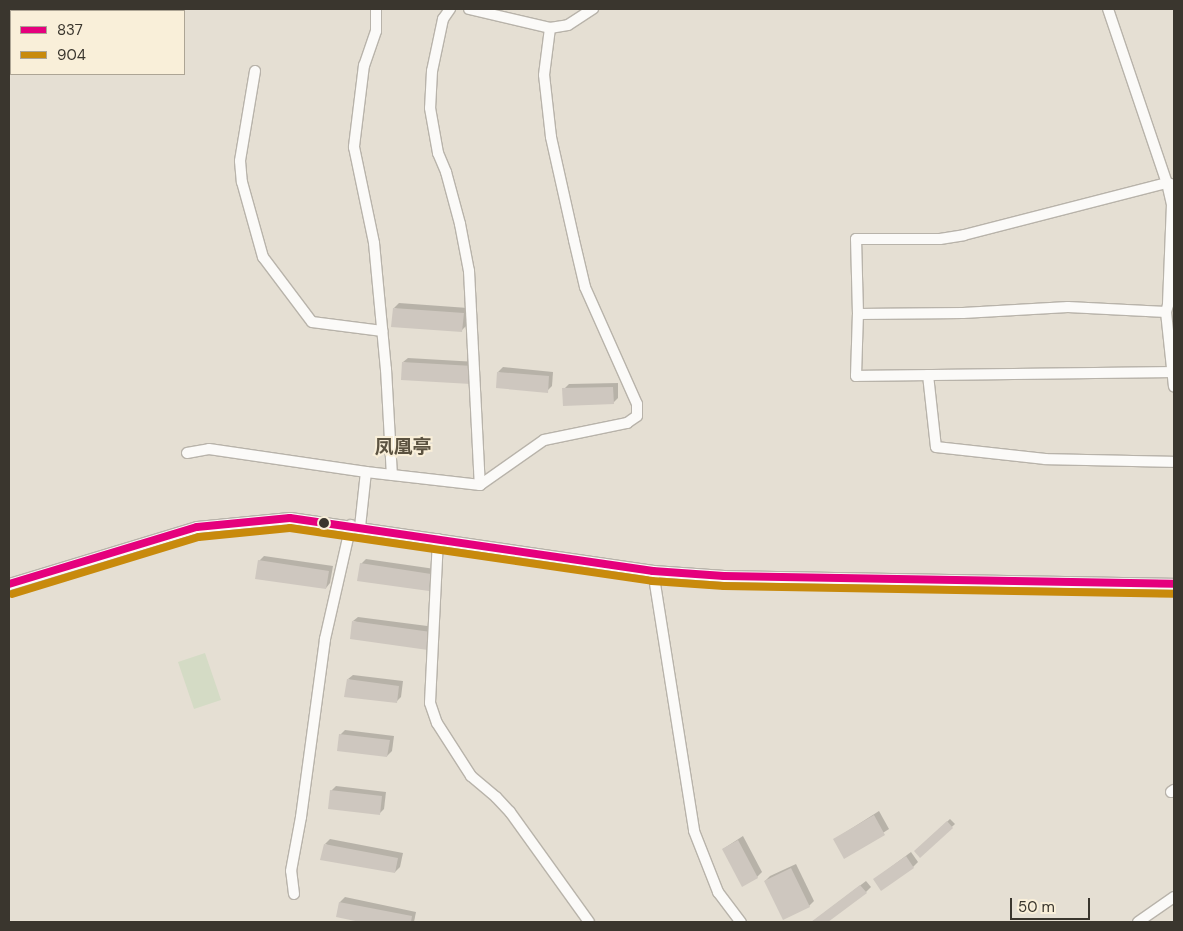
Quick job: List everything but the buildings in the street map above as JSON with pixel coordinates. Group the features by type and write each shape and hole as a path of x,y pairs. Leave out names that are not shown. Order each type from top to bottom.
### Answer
{"street":[{"path":"376,9 376,31 364,65 354,131 354,147 374,243 392,475"},
{"path":"450,9 443,18 432,71 430,108 438,153 446,172 460,224 469,271 480,485"},
{"path":"469,9 550,28 568,25 593,9"},
{"path":"1108,9 1171,184 1172,204 1168,305 1166,312 1174,387"},
{"path":"187,454 209,449 366,472 480,485 544,440 628,423 637,416 637,404 585,287 574,240 551,137 544,75 550,28"},
{"path":"255,71 240,162 242,182 262,256 312,322 382,331"},
{"path":"1171,184 964,235 940,239 856,238 858,314 856,376 1171,372"},
{"path":"858,314 963,314 1068,307 1166,312"},
{"path":"928,375 936,447 1045,459 1174,462"},
{"path":"294,894 291,871 301,817 325,639 356,526 366,472"},
{"path":"9,584 197,527 290,518 356,526 653,571 724,576 1174,584"},
{"path":"438,538 430,703 437,723 472,776 510,812 589,922"},
{"path":"653,571 694,831 718,892 741,922"},
{"path":"1138,922 1174,898"}],"green space":[{"path":"205,653 221,700 194,709 178,662"}],"transit line":[{"name":"837","path":"9,584 197,527 290,518 653,571 724,576 1174,584"},
{"name":"904","path":"12,594 199,537 290,528 652,581 724,586 1174,594"}],"district":[{"name":"凤凰亭","path":"403,447"}]}
